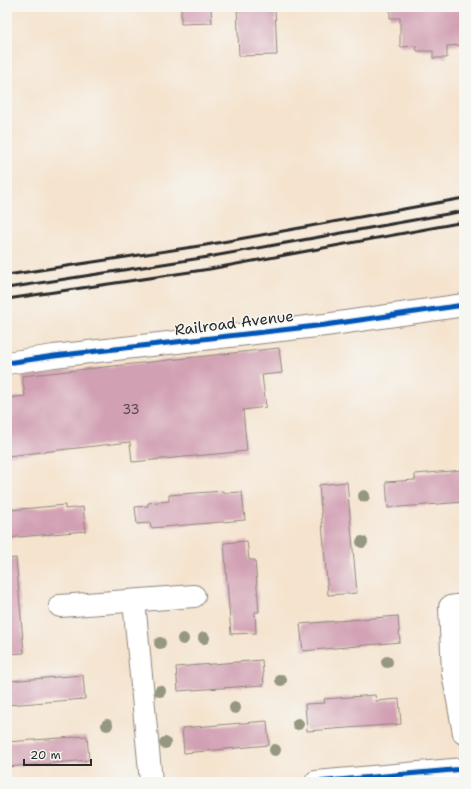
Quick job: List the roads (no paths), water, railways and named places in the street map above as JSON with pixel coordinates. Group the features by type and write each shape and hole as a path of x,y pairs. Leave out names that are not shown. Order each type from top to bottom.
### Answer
{"street":[{"name":"Railroad Avenue","path":"7,363 54,356 325,325 464,306"},
{"path":"60,606 194,596"},
{"path":"134,601 151,782"},
{"path":"464,605 450,607 453,673 464,733"},
{"path":"316,782 464,769"}],"railway":[{"path":"7,275 206,245 464,198"},
{"path":"7,288 208,257 464,211"},
{"path":"7,299 210,269 464,222"}]}
